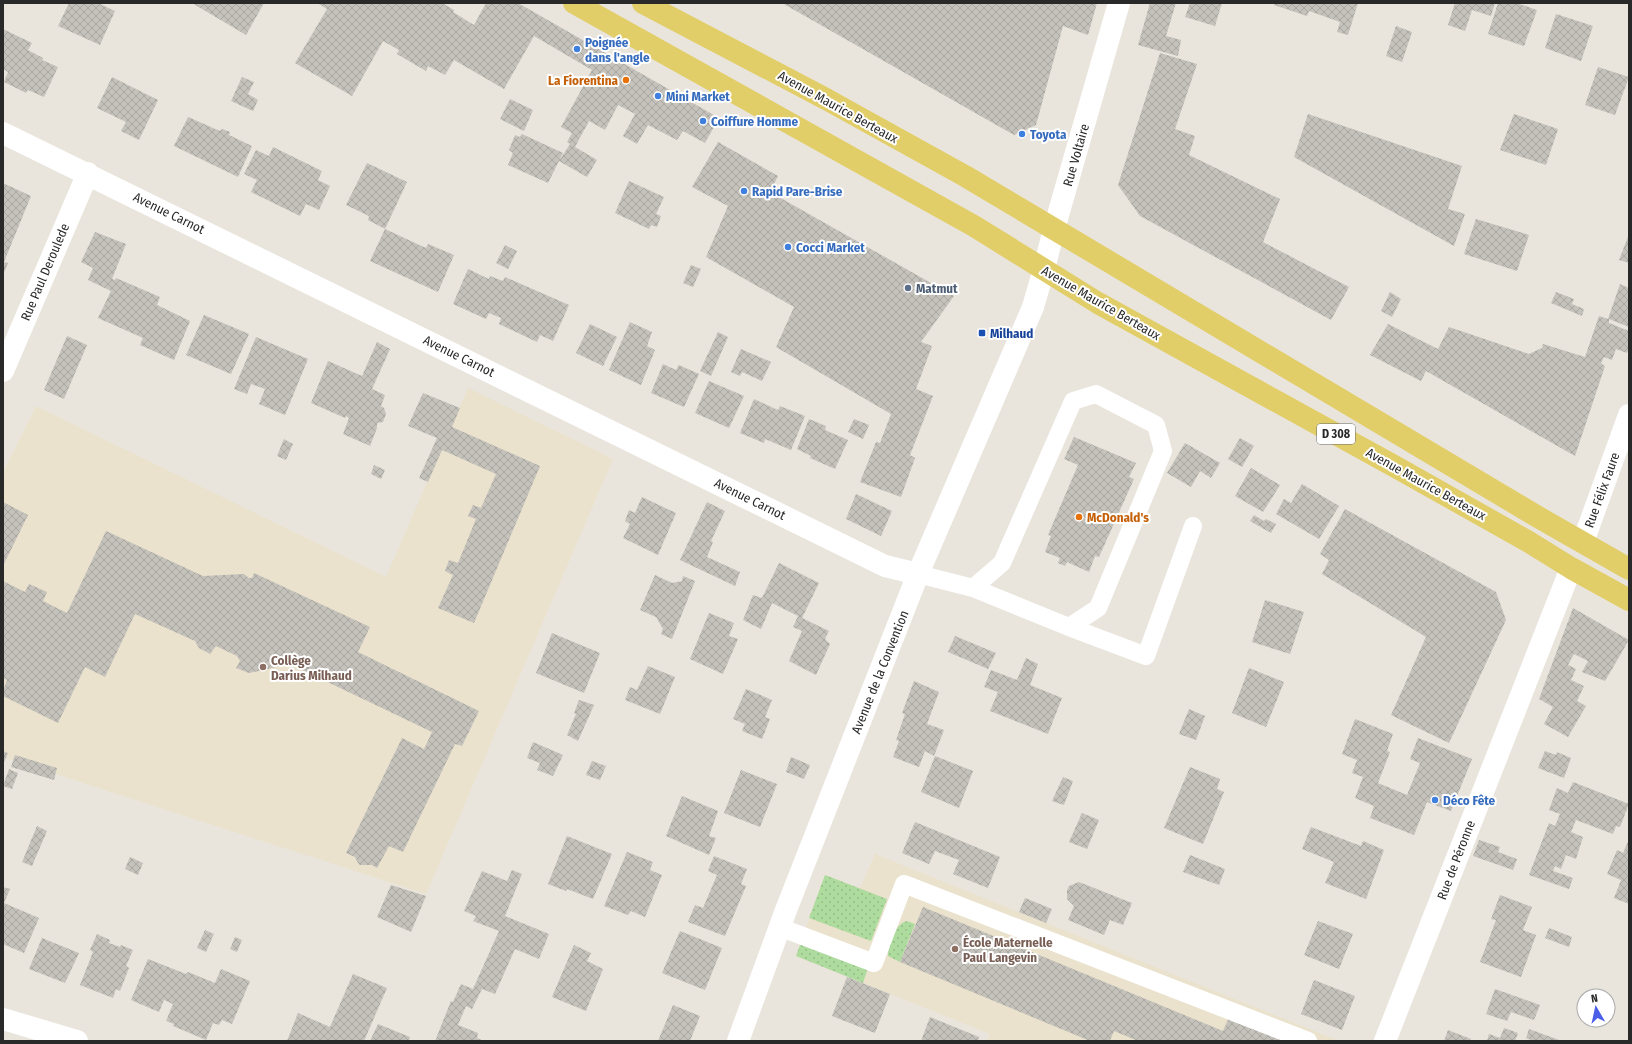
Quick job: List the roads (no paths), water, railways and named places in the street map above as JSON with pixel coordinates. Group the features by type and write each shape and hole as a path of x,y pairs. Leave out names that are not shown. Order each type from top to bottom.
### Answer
{"main road":[{"name":"Avenue Maurice Berteaux","path":"574,3 974,226 1098,303 1529,542 1571,568 1629,600"},
{"name":"Avenue Maurice Berteaux","path":"644,3 833,103 965,176 1629,569"}],"street":[{"name":"Rue Voltaire","path":"1033,307 1119,3"},
{"name":"Avenue Carnot","path":"3,133 88,173 885,566 918,574"},
{"name":"Rue Paul Deroulede","path":"3,371 88,173"},
{"name":"Avenue de la Convention","path":"738,1041 779,927 918,574 1033,307"},
{"name":"Rue Félix Faure","path":"1583,542 1629,415"},
{"name":"Rue de Péronne","path":"1385,1041 1571,568"},
{"path":"3,1019 77,1041"}],"lane":[{"path":"973,588 1002,563 1073,402 1096,394 1156,425 1163,451 1098,608 1069,627"},
{"path":"918,574 973,588 1146,656 1193,526"},
{"path":"779,927 874,963 904,884 1308,1041"}],"place":[{"name":"Poignée dans l'angle","path":"577,49"},
{"name":"La Fiorentina","path":"626,80"},
{"name":"Mini Market","path":"658,96"},
{"name":"Coiffure Homme","path":"703,121"},
{"name":"Toyota","path":"1022,134"},
{"name":"Rapid Pare-Brise","path":"744,191"},
{"name":"Cocci Market","path":"788,247"},
{"name":"Matmut","path":"908,288"},
{"name":"Milhaud","path":"982,333"},
{"name":"McDonald's","path":"1079,517"},
{"name":"Collège Darius Milhaud","path":"263,667"},
{"name":"Déco Fête","path":"1435,800"},
{"name":"École Maternelle Paul Langevin","path":"955,949"}]}
